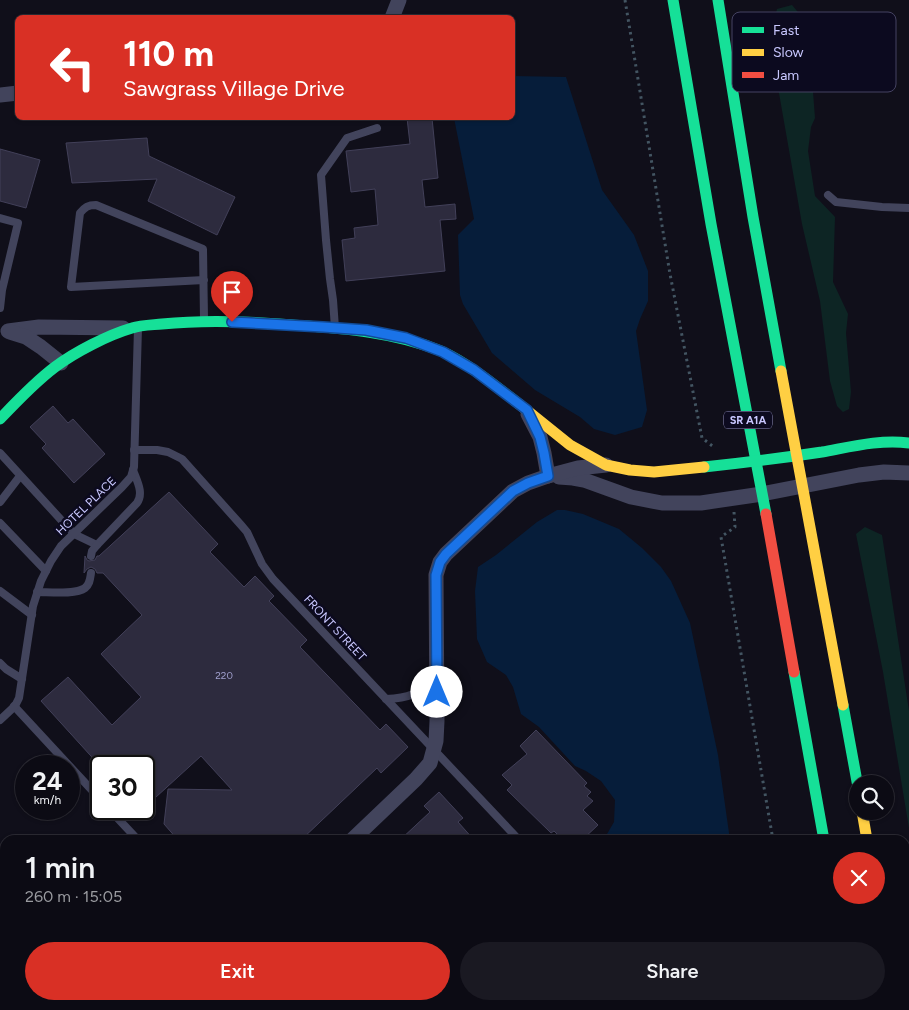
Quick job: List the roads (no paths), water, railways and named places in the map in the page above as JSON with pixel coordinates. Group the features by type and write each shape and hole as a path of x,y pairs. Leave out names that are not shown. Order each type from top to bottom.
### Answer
{"main road":[{"name":"SR A1A","path":"673,0 711,224 823,835"},
{"name":"SR A1A","path":"718,0 732,87"},
{"name":"SR A1A","path":"733,92 753,217 856,775"},
{"path":"0,419 26,392 55,367 96,342 134,327 204,321 366,330 406,338 443,352 474,370 570,445 606,464 630,470 654,472 756,462 878,443 909,443"},
{"path":"864,820 866,835"}],"street":[{"path":"393,15 399,0"},
{"path":"0,95 15,93"},
{"path":"4,330 39,327 134,327"},
{"path":"4,330 26,337 61,363"},
{"path":"527,410 540,437 548,476"},
{"path":"357,835 416,780 430,763 436,741 437,721 436,575 440,562 446,554 513,491 548,476 578,468 606,464"},
{"path":"548,476 584,480 631,497 662,503 701,502 734,498 859,475 909,472"}],"lane":[{"path":"335,328 321,175 347,138 377,128"},
{"path":"828,195 836,202 882,208 909,208"},
{"path":"204,280 70,287 80,213 89,205 96,205 203,249 204,280 204,321"},
{"path":"0,218 18,223 1,290 0,308"},
{"path":"91,556 92,551 97,545 141,498 140,489 133,470 134,327"},
{"name":"FRONT STREET","path":"134,450 168,452 182,459 247,532 262,564 273,579 514,835"},
{"path":"0,453 74,534 97,545"},
{"name":"HOTEL PLACE","path":"0,720 19,698 32,615 40,581 61,546 122,487 131,476 133,470"},
{"path":"0,502 20,476"},
{"path":"0,523 46,571"},
{"path":"37,592 83,590 88,585 91,573"},
{"path":"0,591 32,615"},
{"path":"0,663 6,669 22,678"},
{"path":"386,700 402,699 414,695 437,678"},
{"path":"14,706 90,788"},
{"path":"119,820 133,835"}],"water":[{"path":"515,76 566,77 602,190 634,235 648,271 648,301 636,331 647,410 642,427 615,435 594,429 580,417 535,390 492,353 463,304 460,295 458,235 474,219 454,120 515,120"},
{"path":"557,510 565,510 583,514 619,529 661,567 671,581 690,623 718,755 729,835 607,835 614,822 615,800 601,781 575,766 539,727 521,714 513,687 506,675 487,662 477,639 475,591 478,567 537,522"}]}
